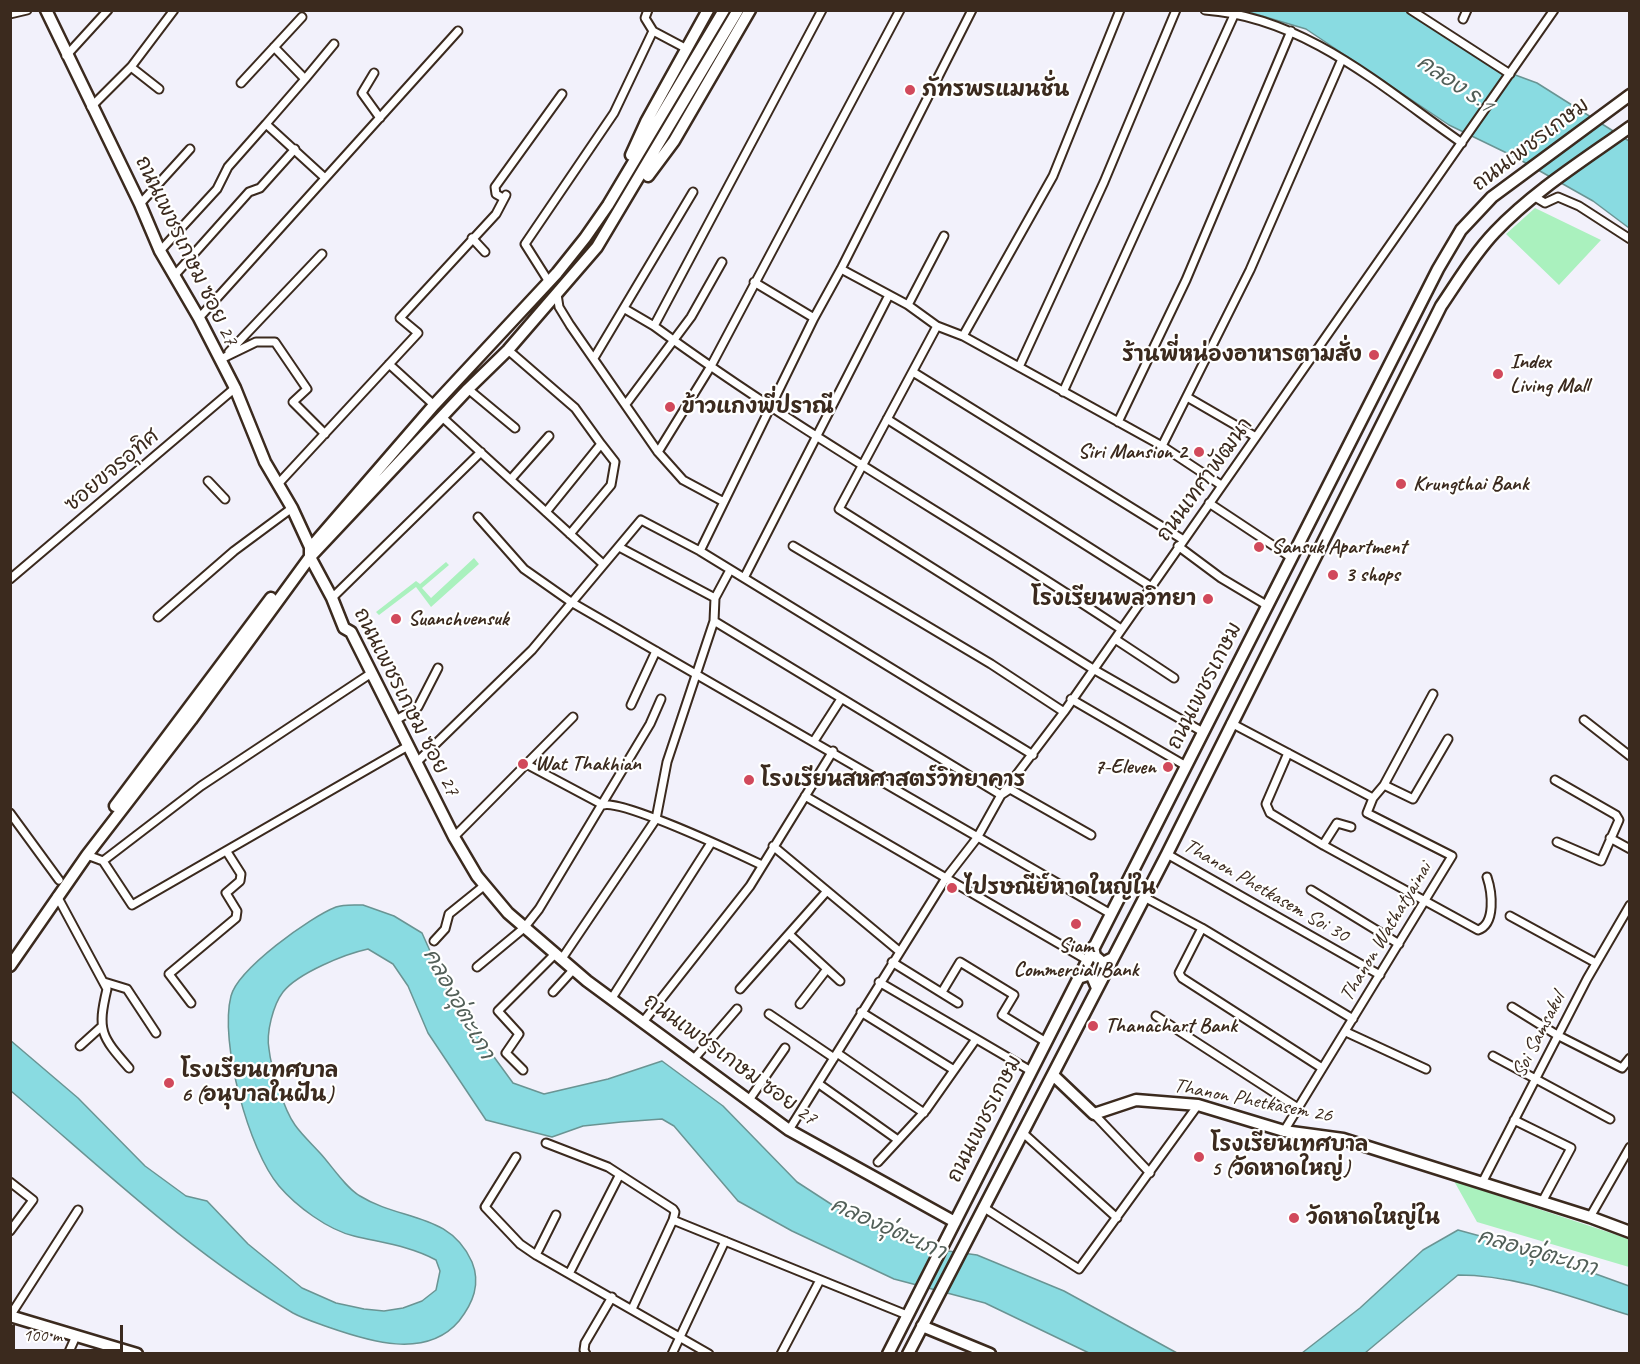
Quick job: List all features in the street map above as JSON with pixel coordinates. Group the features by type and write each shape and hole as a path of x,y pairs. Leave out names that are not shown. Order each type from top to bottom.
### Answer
{"main road":[{"name":"ถนนเพชรเกษม ซอย 27","path":"46,10 66,56 140,204 160,252 199,318 235,388 265,462 292,508 344,628 351,632 370,674 396,720 454,837 485,885 524,928 558,957 789,1130 953,1225"},
{"path":"608,205 646,122 708,10"},
{"path":"10,957 60,880 105,824 310,552 434,405 549,282 608,205 724,10"},
{"path":"310,552 508,350 597,247 619,214 738,10"},
{"path":"619,214 674,141 750,10"},
{"name":"ถนนเพชรเกษม","path":"888,1353 1415,313 1461,230 1484,205 1516,177 1629,95"},
{"name":"ถนนเพชรเกษม","path":"908,1353 1167,854 1441,306 1481,247 1538,194 1629,128"},
{"path":"1326,492 1343,502"},
{"path":"1242,655 1261,665"},
{"path":"10,966 87,855 105,824"},
{"path":"1093,947 1095,956 1103,963 1113,958"},
{"path":"1078,978 1091,974 1097,988"},
{"path":"1053,1075 1094,1114"},
{"name":"Thanon Phetkasem 26","path":"1094,1114 1136,1100 1198,1106 1284,1131 1343,1138 1590,1217 1629,1233"},
{"path":"10,1316 137,1353"},
{"path":"922,1326 990,1353"}],"street":[{"path":"10,14 27,10"},
{"path":"66,56 108,10"},
{"path":"91,107 131,67 174,10"},
{"path":"648,10 645,18 653,31 687,49"},
{"path":"654,326 822,10"},
{"path":"658,452 711,366 900,10"},
{"path":"700,551 814,318 972,10"},
{"path":"963,336 1053,176 1120,10"},
{"path":"1019,367 1104,182 1176,10"},
{"path":"1205,10 1235,13 1291,31 1342,59 1462,143"},
{"path":"1411,10 1510,74"},
{"path":"1463,19 1467,10"},
{"name":"ถนนเทศาพัฒนา","path":"789,1130 879,982 946,878 977,838 1001,795 1064,712 1182,539 1256,437 1554,10"},
{"path":"1063,392 1235,13"},
{"path":"242,82 302,17"},
{"path":"199,318 458,31"},
{"path":"549,282 525,244 614,112 653,31"},
{"path":"1118,422 1186,280 1291,31"},
{"path":"160,252 217,189 228,167 334,44"},
{"path":"274,47 305,79"},
{"path":"1162,446 1250,270 1342,59"},
{"path":"131,67 159,89"},
{"path":"374,73 362,93 380,118"},
{"path":"279,483 418,333 400,318 496,214 504,197 496,194 495,187 562,94"},
{"path":"266,124 325,178"},
{"path":"140,204 190,149"},
{"path":"174,276 249,192 260,188 295,149"},
{"path":"594,358 693,192"},
{"path":"1538,194 1545,203 1558,197 1579,206 1629,240"},
{"path":"908,305 944,236"},
{"path":"472,238 485,252"},
{"path":"221,360 322,254"},
{"path":"626,404 675,341 722,262"},
{"path":"841,269 908,305 937,326 963,336 1162,446 1221,485"},
{"path":"754,282 814,318"},
{"path":"556,294 559,307 658,452 683,480 705,494 724,502"},
{"path":"744,578 889,295"},
{"path":"625,309 654,326 862,467 932,506 1122,629"},
{"path":"937,326 838,509 1093,669 1203,732"},
{"path":"221,360 256,342 275,342 308,389 293,402 325,434"},
{"path":"508,350 575,408 615,462 610,485 570,534"},
{"path":"389,364 434,405"},
{"path":"913,372 1182,539"},
{"name":"ซอยขจรอุทิศ","path":"10,579 235,388"},
{"path":"468,389 515,428"},
{"path":"1187,397 1256,437"},
{"path":"442,417 603,564"},
{"path":"887,419 1150,586"},
{"path":"511,479 549,436"},
{"path":"546,512 601,444"},
{"path":"332,598 481,452"},
{"path":"208,481 225,499"},
{"path":"1209,503 1292,558"},
{"path":"158,617 234,551 292,508"},
{"path":"478,517 524,569 571,602 1111,914"},
{"path":"417,762 532,650 641,519 700,551 1033,755"},
{"path":"793,546 991,664 1064,712"},
{"path":"1178,546 1221,578 1268,606"},
{"path":"619,547 715,598"},
{"path":"523,1070 506,1053 519,1034 500,1016 498,1010 558,957 656,819 667,762 714,621 715,598 730,570"},
{"path":"714,621 1001,795 1010,789 1091,835"},
{"path":"1115,639 1174,678"},
{"path":"631,705 656,651"},
{"path":"396,720 418,708 438,668"},
{"path":"103,861 201,786 370,674"},
{"path":"1232,723 1372,798 1384,785 1433,694"},
{"path":"477,968 524,928 545,899 650,724 661,699"},
{"path":"814,741 841,699"},
{"path":"1071,699 1186,766"},
{"path":"454,837 528,765 573,717"},
{"path":"1584,720 1629,756"},
{"path":"1384,785 1413,799 1448,740"},
{"path":"87,855 103,861 132,905 408,746"},
{"path":"643,1022 750,886 833,752"},
{"path":"1288,753 1266,807 1270,813 1424,902 1480,930 1486,924 1491,909 1491,890 1487,877"},
{"path":"528,765 603,805 611,803 656,819 762,865"},
{"path":"1555,780 1616,815 1619,820 1601,861 1557,842"},
{"path":"805,796 1086,960"},
{"name":"Thanon Wathatyainai","path":"1284,1131 1452,856 1367,813 1372,798"},
{"path":"10,813 60,880"},
{"path":"1323,845 1337,823 1351,827"},
{"path":"1610,838 1629,849"},
{"path":"612,998 711,843"},
{"path":"773,846 899,951"},
{"path":"191,1004 169,974 236,918 237,911 226,893 240,881 242,874 227,852"},
{"name":"Thanon Phetkasem Soi 30","path":"1167,854 1380,975"},
{"path":"434,941 445,929 449,914 485,885"},
{"path":"1311,890 1399,944"},
{"path":"740,989 827,891"},
{"path":"57,896 107,989 100,1018 101,1027 112,1048 129,1068"},
{"path":"1144,897 1202,928 1353,1019"},
{"name":"Soi Samsakul","path":"1482,1183 1557,1035 1596,963 1627,914 1629,904"},
{"path":"1510,916 1596,963"},
{"path":"1202,928 1179,973 1182,978 1323,1068"},
{"path":"789,934 840,981"},
{"path":"892,962 958,1003"},
{"path":"942,992 960,962 1014,995 1002,1015 1046,1042"},
{"path":"553,992 573,969"},
{"path":"800,1004 826,969"},
{"path":"104,982 127,989 156,1033"},
{"path":"879,982 1031,1071"},
{"path":"1512,1007 1557,1035 1622,1068 1629,1058"},
{"path":"693,1060 736,1009"},
{"path":"861,1012 954,1070"},
{"path":"769,1014 924,1113"},
{"path":"1156,1016 1298,1108"},
{"path":"80,1046 101,1027"},
{"path":"1346,1032 1426,1069"},
{"path":"878,1162 924,1113 976,1039"},
{"path":"749,1100 785,1048"},
{"path":"1493,1056 1610,1119"},
{"path":"819,1084 898,1140"},
{"path":"983,1207 1079,1269 1198,1106"},
{"path":"1094,1114 1150,1173"},
{"path":"1514,1120 1570,1148 1542,1202"},
{"path":"1022,1132 1117,1218"},
{"path":"546,1143 592,1159 675,1212 632,1309"},
{"path":"1590,1217 1629,1147"},
{"path":"516,1157 485,1207 520,1244 536,1256 570,1272 709,1353"},
{"path":"570,1272 619,1176"},
{"path":"10,1182 33,1200 10,1231"},
{"path":"10,1316 78,1210"},
{"path":"536,1256 556,1215"},
{"path":"673,1220 907,1315"},
{"path":"672,1353 725,1241"},
{"path":"781,1353 820,1280"},
{"path":"586,1353 585,1343 612,1297"},
{"path":"68,1353 76,1336"}],"green space":[{"path":"1535,208 1601,240 1559,285 1506,234"},
{"path":"474,558 479,564 431,607 416,587 379,615 376,612 416,581 420,584 446,562 449,565 422,588 431,598"},
{"path":"1454,1181 1629,1239 1629,1267 1477,1222"}],"water":[{"name":"คลอง ร.1","path":"1231,11 1406,11 1491,66 1537,83 1629,141 1629,228 1593,201 1515,157 1449,125 1306,29 1252,13"},
{"path":"363,905 394,916 422,933 451,998 513,1083 544,1094 608,1079 662,1061 723,1106 797,1182 854,1219 919,1247 977,1255 1064,1291 1177,1353 1089,1353 985,1303 894,1279 792,1231 738,1201 674,1126 662,1119 583,1126 552,1137 486,1120 428,1033 408,986 393,964 368,949 347,955 310,971 283,992 276,1004 269,1027 270,1057 279,1088 295,1125 349,1187 375,1204 437,1226 451,1234 463,1246 475,1270 476,1286 472,1300 459,1321 446,1333 430,1340 414,1344 378,1342 310,1321 293,1313 218,1264 183,1237 11,1091 10,1040 78,1098 145,1166 186,1196 207,1201 248,1244 302,1288 336,1303 364,1309 384,1311 403,1308 422,1301 436,1290 440,1271 436,1260 406,1248 344,1233 323,1223 303,1209 279,1186 268,1170 247,1123 233,1067 228,1016 231,996 236,985 276,945 310,921 336,907"},
{"name":"คลองอุ่ตะเภา","path":"1458,1230 1524,1248 1629,1286 1629,1315 1524,1283 1458,1275 1365,1353 1302,1353 1360,1308 1423,1250"}],"place":[{"name":"ภัทรพรแมนชั่น","path":"910,90"},
{"name":"ร้านพี่หน่องอาหารตามสั่ง","path":"1374,355"},
{"name":"Index Living Mall","path":"1498,374"},
{"name":"ข้าวแกงพี่ปราณี","path":"670,407"},
{"name":"Siri Mansion 2","path":"1199,452"},
{"name":"Krungthai Bank","path":"1401,484"},
{"name":"Sansuk Apartment","path":"1259,547"},
{"name":"3 shops","path":"1333,575"},
{"name":"โรงเรียนพลวิทยา","path":"1208,599"},
{"name":"Suanchuensuk","path":"396,619"},
{"name":"Wat Thakhian","path":"523,764"},
{"name":"7-Eleven","path":"1168,767"},
{"name":"โรงเรียนสหศาสตร์วิทยาคาร","path":"749,780"},
{"name":"ไปรษณีย์หาดใหญ่ใน","path":"952,888"},
{"name":"Siam Commercial Bank","path":"1076,924"},
{"name":"Thanachart Bank","path":"1093,1026"},
{"name":"โรงเรียนเทศบาล 6 (อนุบาลในฝัน)","path":"169,1083"},
{"name":"โรงเรียนเทศบาล 5 (วัดหาดใหญ่)","path":"1199,1157"},
{"name":"วัดหาดใหญ่ใน","path":"1294,1218"}]}
